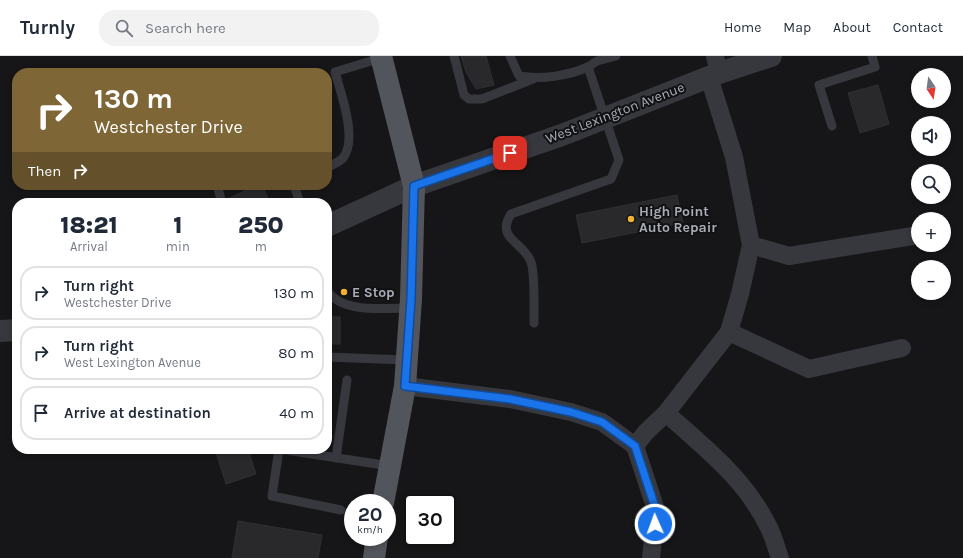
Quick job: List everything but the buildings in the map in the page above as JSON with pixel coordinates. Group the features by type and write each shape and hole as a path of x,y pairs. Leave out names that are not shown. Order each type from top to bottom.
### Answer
{"main road":[{"path":"381,57 414,186 410,308 405,386 385,494"},
{"path":"374,558 376,546"}],"street":[{"name":"West Lexington Avenue","path":"332,224 414,186 562,135 714,69 771,56"},
{"path":"635,446 646,432 666,413 729,332 751,245 734,157 714,69"},
{"path":"751,245 789,256 911,236"},
{"path":"0,331 12,330"},
{"path":"729,332 809,369 902,348"},
{"path":"405,386 510,399 571,412 602,422 635,446 656,510 651,558"},
{"path":"666,413 727,468 748,493 767,524 780,558"}],"lane":[{"path":"454,56 464,95 469,99 482,99 533,79 562,75 588,67 597,61 616,56"},
{"path":"510,56 519,76 533,79"},
{"path":"832,126 819,85 875,67 872,56"},
{"path":"332,165 343,157 349,140 348,124 335,72 381,57"},
{"path":"534,323 531,262 525,251 508,237 506,225 508,218 511,214 611,179 620,160 604,118 588,67"},
{"path":"332,298 342,304 369,309 410,308"},
{"path":"332,357 406,360"},
{"path":"336,458 347,380"},
{"path":"278,454 272,496 341,510"},
{"path":"311,454 390,466"}],"place":[{"name":"High Point Auto Repair","path":"631,219"},
{"name":"E Stop","path":"344,292"}],"route":[{"path":"510,153 414,186 411,299 405,386 510,399 571,412 602,422 635,446 656,510 655,524"}]}
